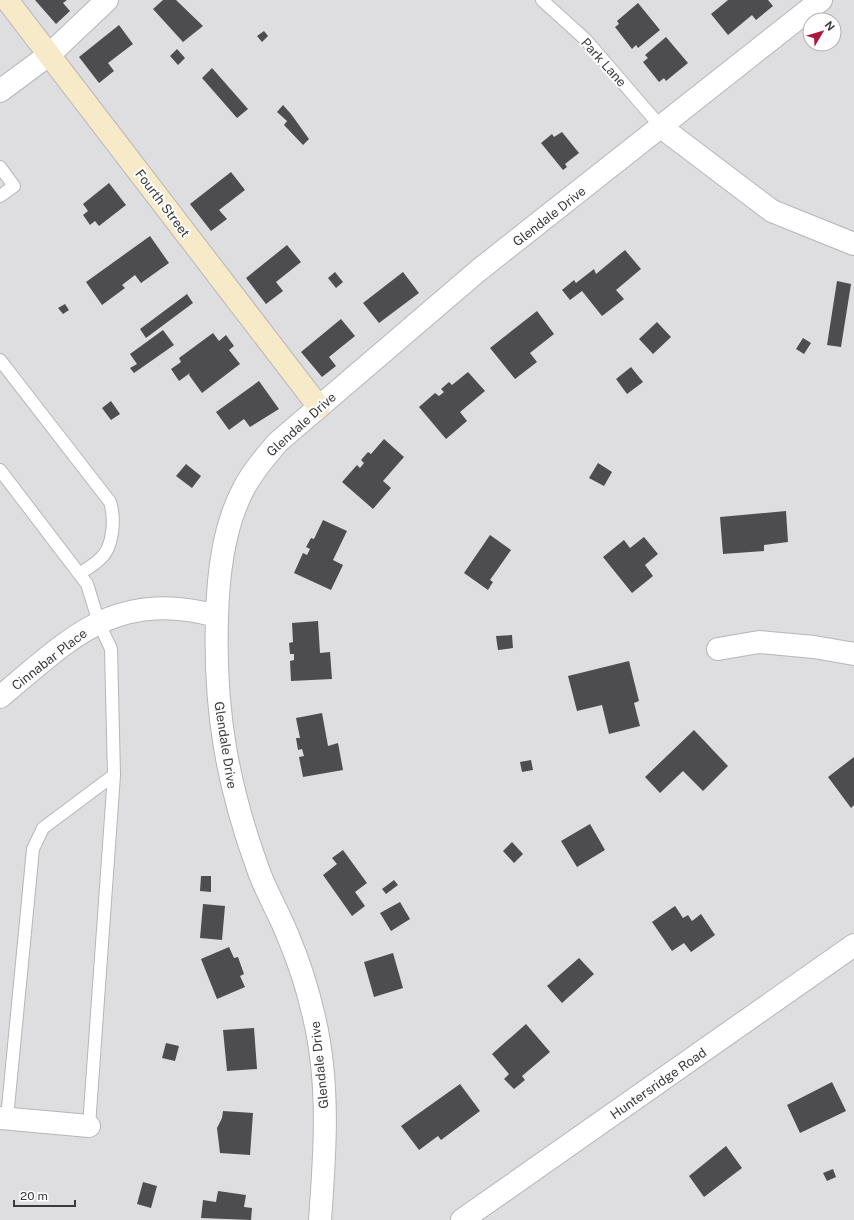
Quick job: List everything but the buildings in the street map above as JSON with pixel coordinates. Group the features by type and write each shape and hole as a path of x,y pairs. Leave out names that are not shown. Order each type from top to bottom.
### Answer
{"street":[{"name":"Fourth Street","path":"7,0 319,406"},
{"path":"0,91 50,54 107,0"},
{"name":"Glendale Drive","path":"320,1220 325,1145 324,1091 319,1042 305,981 288,936 259,872 240,818 229,773 219,714 216,659 220,569 225,542 243,489 259,464 278,442 319,406 479,270 661,127 808,4"},
{"path":"661,127 772,211 854,244"},
{"name":"Cinnabar Place","path":"2,692 76,635 99,623 126,613 162,608 199,611 217,616"},
{"path":"718,649 759,642 814,647 854,654"},
{"name":"Huntersridge Road","path":"462,1220 854,945"},
{"path":"3,1118 89,1126"}],"lane":[{"name":"Park Lane","path":"542,0 586,40 661,127"},
{"path":"0,167 14,186 0,196"},
{"path":"0,360 110,502 113,513 109,547 102,559 79,574"},
{"path":"0,470 86,584 99,623 111,649 114,775 89,1126"},
{"path":"3,1118 33,849 43,828 114,775"}]}
